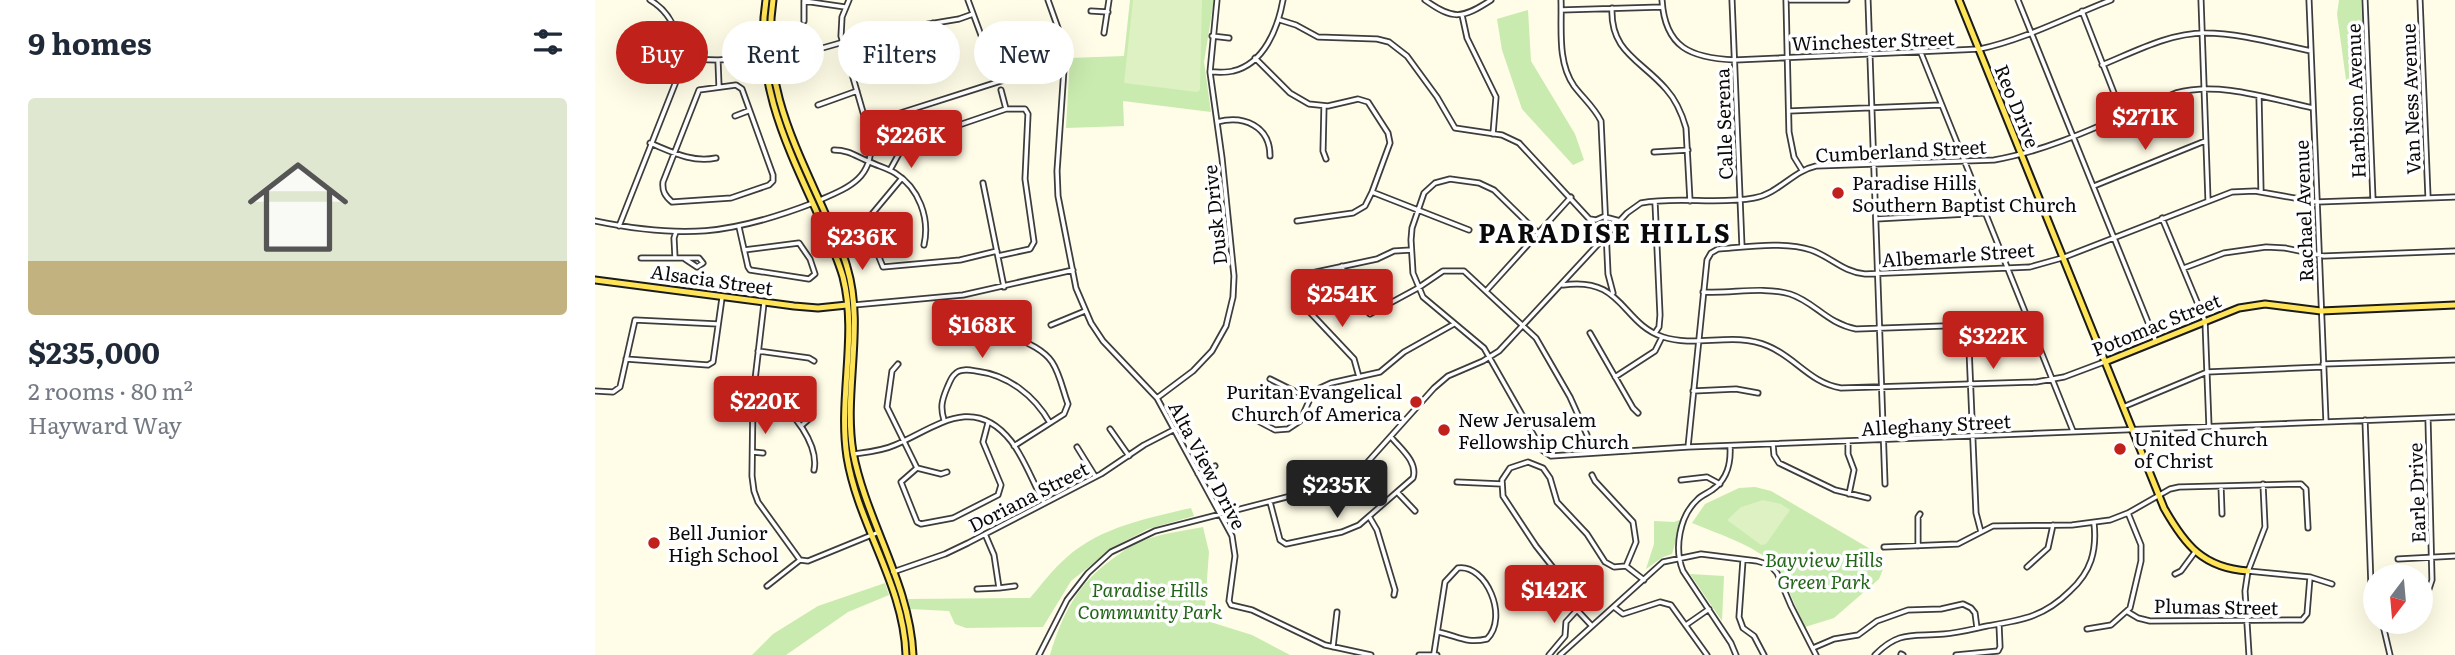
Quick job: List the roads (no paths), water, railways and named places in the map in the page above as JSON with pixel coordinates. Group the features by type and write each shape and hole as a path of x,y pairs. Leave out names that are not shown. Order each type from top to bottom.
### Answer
{"main road":[{"path":"766,0 766,21"},
{"path":"771,21 773,0"},
{"name":"Reo Drive","path":"1959,0 2158,495 2180,535 2195,552 2221,566 2248,571"},
{"path":"774,84 783,115 840,267 850,305 844,430 872,535 908,614 913,655"},
{"name":"Alsacia Street","path":"595,280 764,303 818,308 850,305"},
{"name":"Potomac Street","path":"2105,362 2239,308 2257,304 2321,311 2455,305"},
{"path":"850,455 879,532 901,617 906,655"}],"street":[{"path":"650,0 663,10 671,21"},
{"path":"842,21 849,0"},
{"path":"968,0 976,21"},
{"name":"Alta View Drive","path":"1048,0 1055,21"},
{"path":"1104,33 1109,0"},
{"name":"Dusk Drive","path":"1157,398 1193,371 1212,351 1226,326 1232,305 1234,276 1210,72 1217,0"},
{"path":"1210,72 1231,72 1255,58 1274,34 1280,20 1283,0"},
{"path":"1425,0 1443,13 1462,15 1491,0"},
{"path":"1560,0 1563,56 1569,77 1601,121 1606,252 1614,295"},
{"name":"Winchester Street","path":"1662,0 1667,30 1686,49 1707,58 1735,60 1979,49 2032,34 2111,0"},
{"name":"Calle Serena","path":"1732,0 1742,247"},
{"path":"1802,170 1794,158 1789,132 1788,0 1847,0"},
{"path":"1868,0 1885,484"},
{"path":"2018,0 2156,342"},
{"path":"2200,0 2208,200"},
{"name":"Rachael Avenue","path":"2309,0 2326,422"},
{"name":"Harbison Avenue","path":"2365,0 2373,200"},
{"name":"Van Ness Avenue","path":"2420,0 2428,197"},
{"path":"804,21 804,1 845,7"},
{"path":"1561,10 1662,7"},
{"path":"1612,8 1613,27 1620,45 1664,87 1677,105 1686,128 1690,201"},
{"path":"1091,11 1108,12"},
{"path":"2082,11 2123,116"},
{"path":"946,21 973,14"},
{"path":"1462,15 1467,38 1496,97 1493,134"},
{"path":"1280,20 1318,37 1377,39 1394,44 1437,97 1453,127 1493,134 1519,143 1605,236"},
{"path":"2102,65 2161,41 2203,33 2232,35 2311,51"},
{"path":"1212,36 1229,38"},
{"path":"1921,52 2073,431"},
{"path":"1255,58 1294,96 1309,104 1324,106 1355,99 1365,101 1373,106 1388,133 1390,143 1365,206 1359,211 1297,222"},
{"path":"708,60 722,60"},
{"path":"718,60 719,86"},
{"path":"619,226 675,84"},
{"path":"595,221 676,232 739,227 781,216 851,187 868,162 871,144 855,84"},
{"path":"866,124 989,84"},
{"name":"Alta View Drive","path":"1063,84 1057,170 1058,196 1076,288 1085,311 1103,341 1157,398 1232,536 1235,552 1229,598 1231,605 1252,610 1333,647"},
{"path":"736,85 743,92 773,181 769,186 731,198 677,203 666,196 662,188 663,182 698,94 702,88 719,86 736,85"},
{"name":"Cumberland Street","path":"1561,286 1637,204 1754,198 1774,191 1802,170 1816,166 1965,161 2021,155 2176,93 2204,88 2313,108"},
{"path":"1000,90 1006,109"},
{"path":"818,105 857,91"},
{"path":"2259,97 2261,191"},
{"path":"1788,111 1941,105"},
{"path":"1324,106 1323,151 1326,159"},
{"path":"890,170 901,150 912,141 1006,109 1023,108 1028,112 1025,179 1034,242 1030,249 960,260 883,267 866,225 867,219 902,178"},
{"path":"735,116 748,111"},
{"path":"1217,122 1238,119 1257,127 1267,139 1270,156"},
{"path":"2094,186 2205,141"},
{"path":"650,143 700,160 716,158"},
{"path":"834,150 849,152 902,178 916,194 922,207 925,223 924,245"},
{"path":"1654,152 1688,150"},
{"path":"1490,356 1423,297 1418,288 1413,273 1411,250 1412,228 1418,210 1426,191 1438,181 1479,183 1495,190 1539,233"},
{"path":"983,183 1004,287"},
{"name":"Albemarle Street","path":"1703,292 1707,260 1711,253 1718,249 1797,246 1817,252 1849,271 1878,274 2031,267 2062,258 2232,191 2261,191 2317,202 2455,197"},
{"path":"1372,192 1469,230"},
{"path":"1486,291 1571,198"},
{"path":"1655,202 1660,315 1659,327 1655,333"},
{"path":"1876,219 1985,213"},
{"path":"1590,219 1596,220 1605,216 1620,221"},
{"path":"2162,218 2205,321 2209,427"},
{"path":"739,227 747,267 753,271 811,278 815,270 799,243 744,250"},
{"path":"675,258 676,232"},
{"path":"2184,268 2224,253 2253,247 2285,248 2319,255 2455,251"},
{"path":"1593,250 1601,249 1606,252"},
{"path":"1359,377 1354,359 1305,307 1300,278 1307,274 1377,259 1394,251 1411,250"},
{"path":"641,258 699,258 703,263 697,267 685,259"},
{"path":"1342,266 1348,290 1370,314 1443,271 1460,270 1536,338 1570,397 1587,435 1588,453"},
{"name":"Alsacia Street","path":"850,305 927,299 1004,287 1073,270"},
{"path":"1039,655 1045,648 1067,600 1111,552 1155,531 1320,490 1340,482 1364,465 1434,388 1448,376 1499,351 1561,286 1592,286 1614,295"},
{"path":"1688,447 1703,292 1787,293 1839,324 1856,329 2029,323"},
{"name":"Potomac Street","path":"1614,295 1640,323 1662,337 1675,340 1733,338 1757,342 1778,351 1809,376 1828,386 1849,389 2052,379 2105,362"},
{"path":"626,359 708,365 713,362 722,298"},
{"path":"764,303 753,397 752,476 758,502 800,560"},
{"path":"1051,325 1085,311"},
{"path":"595,391 617,391 620,387 632,325 638,318 718,324"},
{"path":"1236,412 1275,430 1285,430 1300,421 1317,390 1328,384 1386,369 1404,352 1454,324"},
{"path":"1968,325 1976,513 1981,532"},
{"path":"963,338 969,334 995,332 1040,350 1055,367 1068,404 1067,409 1064,414 1014,446"},
{"path":"1590,333 1638,413"},
{"path":"1615,377 1655,351 1662,337"},
{"path":"758,351 814,361"},
{"name":"Alleghany Street","path":"1490,356 1542,450 1556,457 1688,447 2455,417"},
{"path":"2123,407 2207,372 2455,360"},
{"path":"898,364 892,371 887,407 917,468"},
{"path":"944,420 941,402 953,376 959,371 968,370 994,375 1018,387 1035,401 1050,423"},
{"path":"1270,379 1310,399"},
{"path":"1693,391 1736,389 1758,393"},
{"path":"753,397 772,400 801,426 811,444 814,470"},
{"path":"850,455 885,449 944,420 966,417 988,423 1003,433 1014,446 1044,503"},
{"name":"Earle Drive","path":"2428,418 2432,564"},
{"path":"801,426 809,419"},
{"path":"2365,420 2370,564"},
{"path":"917,468 901,482 917,522 921,524 953,518 998,495 1001,485 983,442 988,423"},
{"path":"1110,429 1129,456"},
{"name":"Doriana Street","path":"890,573 945,554 985,534 1095,476 1175,429"},
{"path":"1270,502 1280,540 1288,545 1349,530 1370,518 1398,493 1415,473 1412,463 1391,437"},
{"path":"1848,441 1848,454 1854,470 1849,494"},
{"path":"1773,444 1774,455 1779,464 1849,494 1868,498"},
{"path":"1730,446 1729,467 1720,484 1696,500 1677,544 1683,571 1731,643 1736,655"},
{"path":"1077,447 1095,476"},
{"path":"753,452 763,453"},
{"path":"1591,625 1577,610 1566,584 1518,521 1503,496 1505,474 1517,464 1528,462 1540,466 1548,475 1557,502 1587,534 1602,559 1614,567 1626,566 1644,580"},
{"path":"1198,474 1215,466"},
{"path":"917,468 941,474 947,472"},
{"path":"1592,475 1633,522 1636,542 1626,566"},
{"path":"1681,480 1707,477 1720,484"},
{"path":"1457,482 1502,484"},
{"path":"2249,655 2245,591 2248,571 2265,527 2263,484"},
{"path":"1884,547 1963,543 1993,526 2094,523 2128,513 2158,495 2179,487 2303,485 2306,489 2308,528"},
{"path":"2221,486 2222,514"},
{"path":"1398,493 1415,511"},
{"path":"2087,629 2111,625 2128,612 2135,593 2140,561 2139,538 2128,513"},
{"path":"1918,546 1920,514"},
{"path":"1370,518 1377,530 1395,590 1394,595"},
{"path":"1875,655 1885,645 1902,636 1940,634 2039,615 2058,603 2086,572 2093,558 2094,523"},
{"path":"2027,567 2048,548 2053,525"},
{"path":"767,586 800,560 808,561 879,532"},
{"path":"985,534 994,555 999,588"},
{"path":"2175,574 2181,571 2195,552"},
{"path":"1560,655 1663,562 1710,555 1764,562 1775,570 1816,655"},
{"path":"2399,559 2455,556"},
{"path":"1743,560 1739,617 1743,628 1754,636 1764,655"},
{"path":"1419,655 1435,654 1445,582 1453,570 1466,567 1476,572 1496,605 1496,627 1491,636 1484,640 1462,640 1439,632"},
{"name":"Reo Drive","path":"2248,571 2310,577 2332,584"},
{"name":"Plumas Street","path":"2128,612 2150,621 2302,620 2307,614 2310,577"},
{"path":"977,589 1015,586"},
{"path":"1614,607 1623,614 1660,602 1668,603 1674,607 1707,655"},
{"path":"1813,649 1834,639 1858,635 1877,621 1909,610 1941,609 1963,604 1975,614 1977,628"},
{"path":"1686,625 1709,609"},
{"path":"1549,655 1565,636 1566,622 1577,610"},
{"path":"1337,612 1333,647 1371,655"},
{"path":"1956,655 1999,651 1999,624"},
{"path":"2386,634 2391,655"},
{"path":"1045,648 1046,655"}],"place":[{"name":"Paradise Hills Southern Baptist Church","path":"1838,193"},
{"name":"Puritan Evangelical Church of America","path":"1416,402"},
{"name":"New Jerusalem Fellowship Church","path":"1444,430"},
{"name":"United Church of Christ","path":"2120,449"},
{"name":"Bell Junior High School","path":"654,543"}],"district":[{"name":"PARADISE HILLS","path":"1605,231"}],"park label":[{"name":"Bayview Hills Green Park","path":"1824,570"},
{"name":"Paradise Hills Community Park","path":"1150,600"}]}
